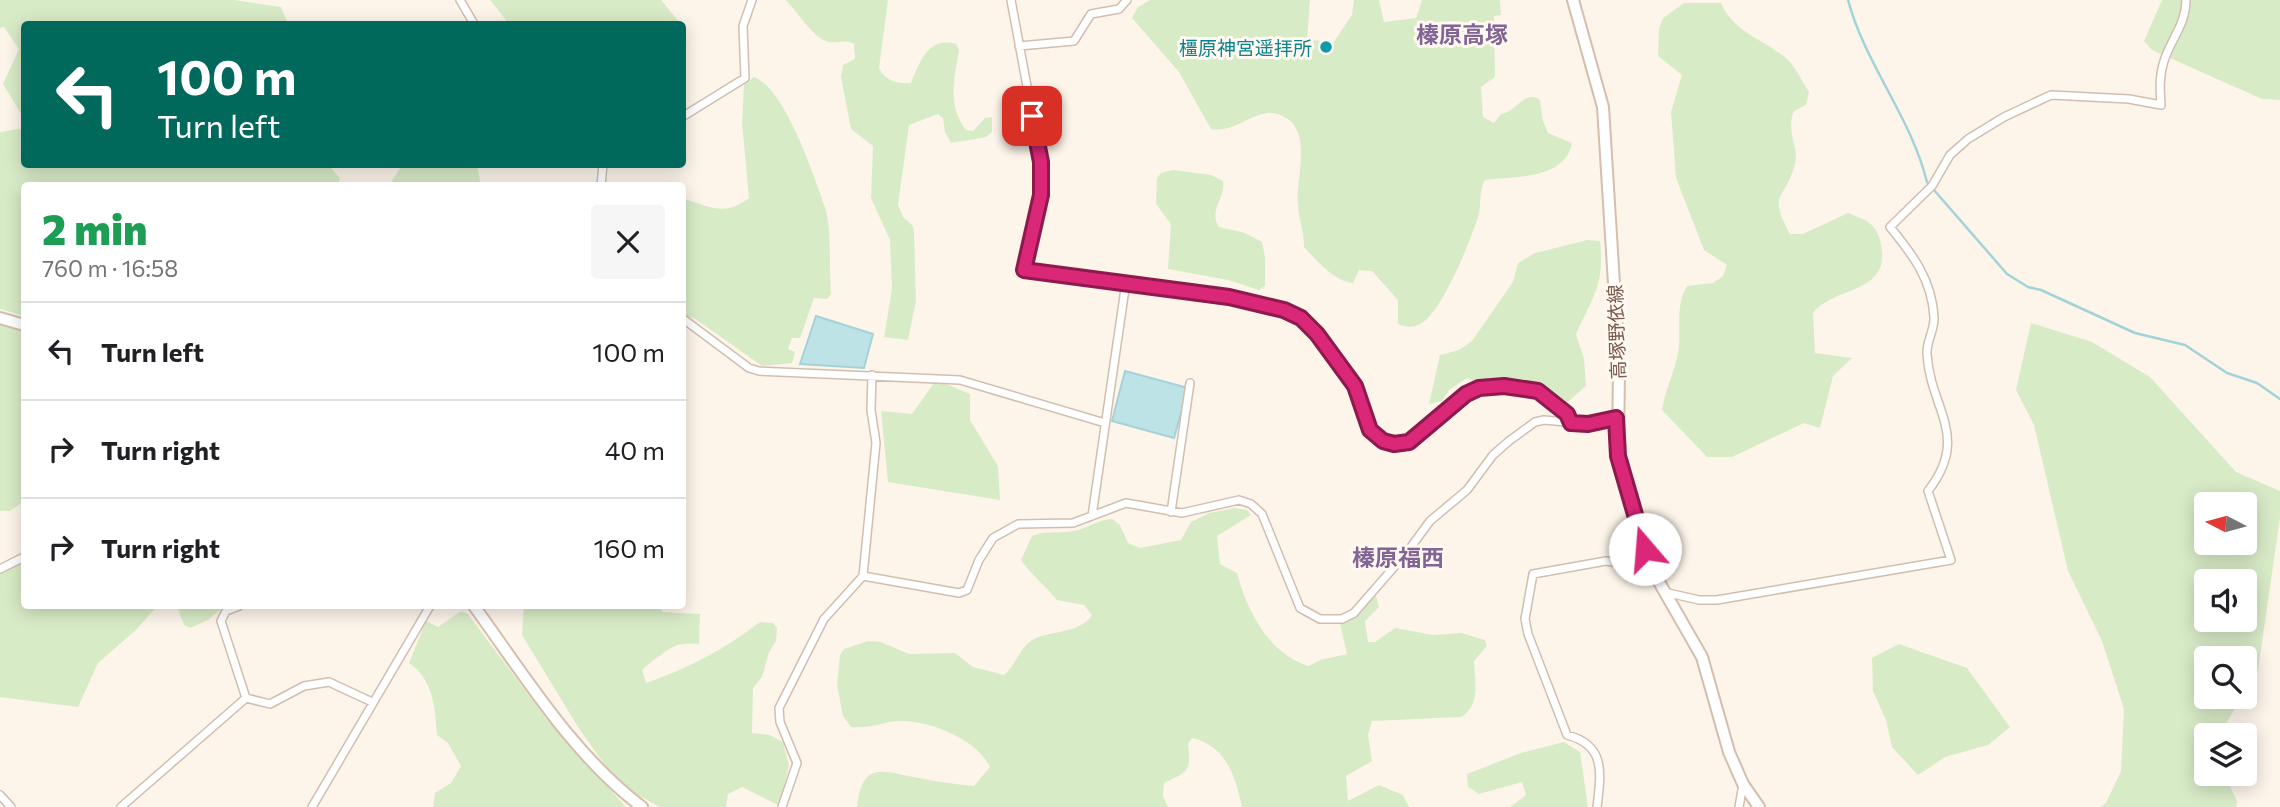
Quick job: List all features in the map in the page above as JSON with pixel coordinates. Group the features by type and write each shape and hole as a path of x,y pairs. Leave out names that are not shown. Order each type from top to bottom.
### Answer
{"main road":[{"name":"高塚野依線","path":"1573,0 1603,107 1619,364 1616,418 1618,456 1651,568 1702,657 1728,752 1743,784 1759,807"},
{"path":"0,318 21,324"},
{"path":"476,609 575,743 592,763 642,807"}],"street":[{"path":"460,0 472,21"},
{"path":"686,115 746,78 743,26 752,0"},
{"path":"1011,0 1041,162 1041,195 1024,270 1229,297 1284,310 1301,318 1355,386 1370,430 1383,441 1394,444 1409,442 1466,394 1479,388 1504,386 1538,391 1567,414 1571,423"},
{"path":"1019,46 1074,41 1091,14 1119,9 1127,0"},
{"path":"1663,592 1699,600 1717,600 1951,560 1928,491 1945,466 1948,453 1948,430 1926,352 1935,319 1920,263 1890,227 1932,186 1950,155 1968,139 2004,117 2051,95 2118,98 2161,105 2159,85 2164,61 2186,16 2186,0"},
{"path":"1092,516 1126,282"},
{"path":"686,321 749,368 960,380 1105,423"},
{"path":"782,807 797,763 780,722 779,708 824,619 863,576 876,443 871,410 872,375"},
{"path":"1171,512 1190,383"},
{"path":"863,576 959,593 967,590 979,560 993,538 1018,524 1073,523 1126,503 1182,513 1239,500 1251,504 1262,514 1300,608 1320,619 1342,619 1354,613 1408,551 1430,521 1467,490 1493,455 1509,441 1535,422 1588,424 1616,418"},
{"path":"0,569 21,558"},
{"path":"1597,807 1598,770 1594,750 1586,740 1567,735 1528,634 1525,619 1533,574 1606,561 1651,568"},
{"path":"231,609 226,611 221,621 246,698"},
{"path":"312,807 428,609"},
{"path":"246,698 270,704 304,686 330,682 372,702"},
{"path":"121,807 246,698"},
{"path":"1739,807 1743,784"},
{"path":"0,795 10,807"}],"green space":[{"path":"0,0 234,0 281,7 287,21 21,21 21,114 3,84 19,49 4,27 0,28"},
{"path":"490,0 661,0 678,21 507,21"},
{"path":"785,0 888,0 879,68 885,76 897,82 911,83 922,59 932,47 947,42 956,44 959,50 954,101 960,120 966,130 973,131 985,118 992,117 992,132 986,137 951,143 945,132 943,118 938,114 909,125 898,205 903,217 913,226 914,232 916,301 908,340 884,337 892,289 890,240 871,198 873,146 851,129 841,77 843,65 855,59 854,44 829,42 820,38"},
{"path":"1150,0 1310,0 1307,39 1333,43 1352,15 1354,0 1379,0 1384,22 1416,18 1422,0 1500,0 1501,15 1494,16 1495,77 1481,87 1483,117 1494,123 1501,114 1525,99 1534,97 1540,100 1548,133 1572,143 1560,164 1549,170 1485,180 1474,228 1457,271 1442,298 1424,322 1402,326 1398,324 1398,300 1372,271 1359,270 1353,283 1346,282 1326,270 1304,247 1298,205 1300,143 1292,122 1275,113 1269,113 1226,129 1211,129 1179,72 1132,18 1138,7"},
{"path":"2162,0 2280,0 2280,100 2262,99 2152,50 2144,41"},
{"path":"1684,3 1721,3 1726,13 1741,28 1787,59 1809,92 1806,105 1794,111 1791,126 1796,158 1779,203 1790,234 1803,234 1848,213 1874,227 1881,244 1882,260 1878,272 1870,281 1823,304 1813,313 1815,353 1852,358 1833,376 1820,428 1804,423 1732,457 1707,457 1662,410 1676,362 1680,304 1687,286 1713,283 1723,276 1727,265 1704,250 1676,178 1671,112 1682,75 1658,56 1659,29 1663,18"},
{"path":"754,77 766,84 777,98 797,134 814,175 829,227 831,294 827,299 814,298 800,338 792,338 788,349 795,352 792,363 762,366 694,318 686,317 686,199 724,209 749,198 742,123 744,84"},
{"path":"21,130 21,168 331,168 340,178 339,182 21,182 21,315 0,309 0,132"},
{"path":"400,168 478,168 480,182 391,182"},
{"path":"1173,170 1211,175 1223,181 1216,221 1219,227 1245,233 1262,242 1265,286 1259,290 1228,280 1168,269 1171,224 1156,204 1157,178 1161,173"},
{"path":"1587,240 1600,241 1601,268 1596,289 1576,334 1584,359 1586,386 1554,414 1535,397 1505,394 1467,378 1449,390 1442,401 1429,404 1440,355 1459,350 1472,341 1513,282 1518,263 1535,253"},
{"path":"2031,323 2092,342 2150,377 2236,472 2280,491 2280,518 2258,670 2257,646 2194,646 2194,709 2235,709 2226,723 2194,723 2194,786 2230,786 2237,801 2236,807 2100,807 2106,803 2121,771 2124,709 2102,641 2068,571 2034,425 2016,390"},
{"path":"0,324 21,330 21,503 10,511 0,511"},
{"path":"934,383 946,384 970,394 970,420 998,466 1000,500 888,482 881,411 912,414"},
{"path":"1235,508 1247,510 1251,515 1217,536 1220,564 1237,573 1247,602 1262,629 1282,652 1295,660 1309,666 1320,660 1347,654 1340,624 1376,596 1379,607 1365,621 1368,642 1375,642 1395,628 1433,635 1461,633 1485,640 1487,646 1474,661 1474,700 1467,712 1461,717 1372,721 1368,735 1372,761 1346,776 1348,801 1379,785 1403,795 1409,807 1242,807 1232,773 1221,755 1204,742 1192,738 1188,744 1189,761 1186,770 1164,783 1163,796 1168,807 857,807 864,781 877,772 974,786 990,767 975,748 938,728 899,721 851,727 843,716 837,685 840,655 844,649 868,641 881,642 909,654 955,653 973,667 1004,675 1031,641 1074,628 1092,615 1084,605 1057,600 1021,560 1032,536 1078,530 1112,519 1120,525 1128,543 1140,548 1181,540 1191,522 1209,513"},
{"path":"21,552 21,609 154,609 137,629 98,663 78,707 0,697 0,567"},
{"path":"178,609 221,609 208,620 190,628 184,625"},
{"path":"524,609 661,609 663,612 700,614 699,644 678,645 658,657 642,670 646,683 706,657 760,622 773,623 777,628 776,641 769,652 762,677 753,688 752,733 770,735 783,742 789,765 780,806 742,787 728,794 726,807 660,807 619,785 578,727 522,635"},
{"path":"461,611 468,614 545,717 626,807 433,807 435,793 451,783 461,766 448,743 437,735 434,704 428,685 409,663 426,621 438,627"},
{"path":"1899,644 1967,668 2010,727 1988,745 1945,757 1918,775 1892,747 1886,720 1873,691 1872,658"},
{"path":"1564,742 1580,752 1588,807 1510,807 1526,795 1522,782 1479,794 1468,787 1467,774 1521,753"}],"water":[{"path":"816,316 873,334 864,368 800,364"},
{"path":"1125,371 1188,388 1174,438 1112,421"}],"waterway":[{"path":"1848,0 1865,46 1920,158 1927,182 2007,274 2028,287 2041,290 2135,333 2185,345 2227,373 2257,383 2280,399"}],"place":[{"name":"橿原神宮遥拝所","path":"1326,47"}],"district":[{"name":"榛原高塚","path":"1462,34"},
{"name":"榛原福西","path":"1398,557"}],"route":[{"path":"1032,116 1041,162 1041,195 1024,270 1229,297 1284,310 1301,318 1317,334 1355,386 1370,430 1383,441 1394,444 1409,442 1466,394 1479,388 1504,386 1538,391 1567,414 1571,423 1588,424 1616,418 1618,456 1645,549"}]}
